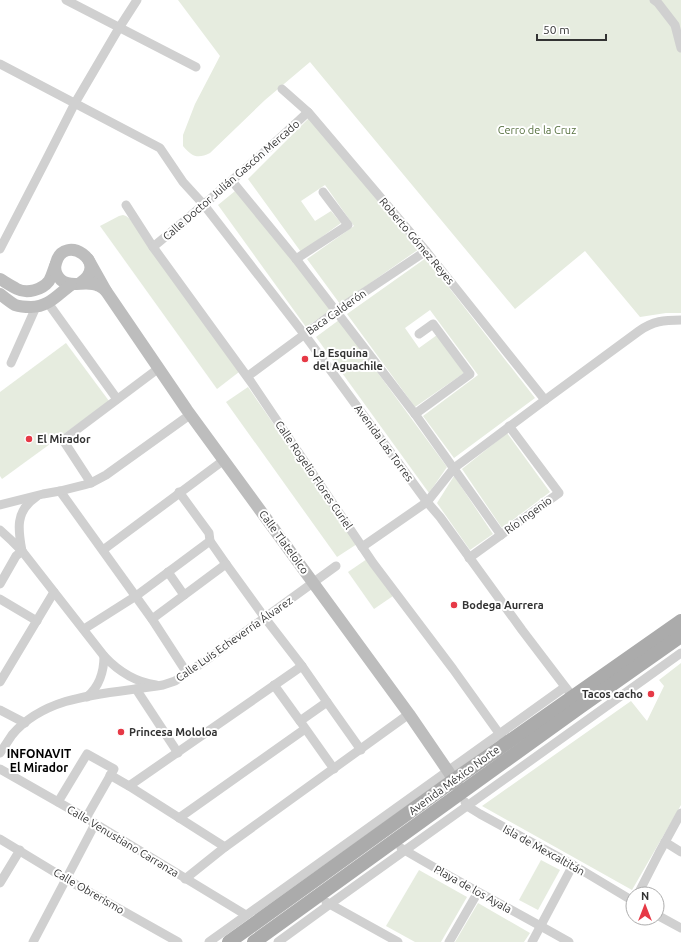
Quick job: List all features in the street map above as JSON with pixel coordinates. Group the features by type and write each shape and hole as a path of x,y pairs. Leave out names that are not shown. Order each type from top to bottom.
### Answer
{"main road":[{"name":"Avenida México Norte","path":"254,942 273,937 317,896 461,794 573,697 681,621"},
{"name":"Avenida México Norte","path":"229,942 252,918 379,834 451,775 502,738 681,636"},
{"path":"252,918 273,937"}],"street":[{"path":"66,0 196,67"},
{"path":"0,249 75,103 137,0"},
{"path":"654,0 675,25 681,48"},
{"name":"Avenida Las Torres","path":"0,64 160,148 183,182 204,205 304,334 427,502 440,517 522,630 573,697"},
{"name":"Roberto Gómez Reyes","path":"282,89 308,112 426,251 545,400"},
{"name":"Calle Doctor Julián Gascón Mercado","path":"153,247 204,205 308,112"},
{"path":"232,180 296,259 415,414 501,535"},
{"path":"296,259 348,225 323,192"},
{"name":"Calle Rogelio Flores Curiel","path":"126,205 153,247 248,376 373,563 453,669 502,738"},
{"path":"0,279 18,290 28,292 36,290 49,281 56,260 59,255 64,252 69,250 80,251 85,254 90,264 90,270 85,280 76,284 44,305 36,307 22,307 14,304 0,294"},
{"name":"Baca Calderón","path":"248,376 336,311 426,251"},
{"name":"Calle Tlatelolco","path":"88,259 106,291 158,368 408,714 451,775 461,794"},
{"path":"55,266 55,270 63,282 99,285 106,291"},
{"path":"48,303 117,399"},
{"path":"11,363 36,307"},
{"path":"362,547 427,502 454,468 648,325 671,320 681,320"},
{"path":"415,414 470,374 433,324 419,334"},
{"path":"91,483 63,440 158,368"},
{"path":"0,504 91,483 106,475 191,414"},
{"name":"Río Ingenio","path":"469,558 559,493 509,426"},
{"path":"103,550 224,460"},
{"path":"60,491 136,596 187,673"},
{"path":"179,492 210,533 210,541 226,564 302,666 361,750"},
{"path":"22,551 19,536 19,523 22,512 27,504 43,494"},
{"path":"0,530 22,551 104,656 120,671 128,676 149,684 163,686"},
{"path":"84,629 136,596 210,541"},
{"path":"0,584 16,556 22,551"},
{"path":"152,619 226,564"},
{"name":"Calle Luis Echeverría Álvarez","path":"0,753 12,735 25,723 41,712 57,705 87,697 163,686 175,681 336,566"},
{"path":"168,572 184,595"},
{"path":"0,682 54,592"},
{"path":"0,599 37,621"},
{"name":"Avenida México Norte","path":"273,937 330,904 681,653"},
{"path":"87,697 93,692 102,674 104,656"},
{"path":"129,786 302,666"},
{"path":"274,685 334,769"},
{"path":"136,689 178,753"},
{"path":"179,818 302,725 327,702"},
{"path":"0,710 25,723"},
{"path":"185,878 225,847 361,750 408,714"},
{"path":"58,802 87,754 114,770 86,818"},
{"name":"Calle Venustiano Carranza","path":"0,769 86,818 252,918"},
{"path":"110,775 225,847"},
{"name":"Avenida México Norte","path":"209,942 252,918 451,775"},
{"path":"461,794 467,806"},
{"name":"Isla de Mexcaltitán","path":"467,806 574,865 625,896"},
{"path":"642,886 681,813"},
{"path":"33,942 95,824"},
{"name":"Playa de los Ayala","path":"379,834 404,850 569,942"},
{"name":"Calle Obrerismo","path":"0,839 66,879 178,942"},
{"path":"665,842 681,852"},
{"path":"0,884 20,850"},
{"path":"532,942 574,865"},
{"path":"449,942 478,892"},
{"path":"317,896 398,942"},
{"path":"665,919 681,928"}],"green space":[{"name":"Cerro de la Cruz","path":"178,0 681,0 681,313 666,313 640,317 585,251 515,309 310,62 265,100 210,153 202,156 192,155 183,146 183,135 195,104 220,56"},
{"path":"309,118 419,249 340,304 307,259 354,226 325,185 301,201 315,221 331,211 341,223 301,252 248,179"},
{"path":"240,187 331,310 306,327 218,205"},
{"path":"123,215 130,219 239,372 217,389 100,226"},
{"path":"426,258 535,398 454,458 423,416 478,375 430,310 405,328 419,348 437,335 464,373 415,407 347,314"},
{"path":"339,320 447,467 429,493 316,337"},
{"name":"El Mirador","path":"66,343 109,401 2,479 0,476 0,392"},
{"path":"248,387 357,544 337,557 226,402"},
{"path":"507,433 550,492 502,528 462,469"},
{"path":"454,476 493,534 470,550 437,503"},
{"path":"367,559 393,596 374,609 348,572"},
{"path":"681,663 681,805 634,886 625,886 482,806 631,701 647,721 664,686 659,680"},
{"path":"541,860 560,870 538,910 519,900"},
{"path":"419,870 467,897 441,942 415,942 386,926"},
{"path":"478,903 530,933 524,942 455,942"}],"place":[{"name":"La Esquina del Aguachile","path":"305,359"},
{"name":"El Mirador","path":"29,439"},
{"name":"Bodega Aurrera","path":"454,605"},
{"name":"Tacos cacho","path":"651,694"},
{"name":"Princesa Mololoa","path":"121,732"}],"district":[{"name":"INFONAVIT El Mirador","path":"39,760"}]}
